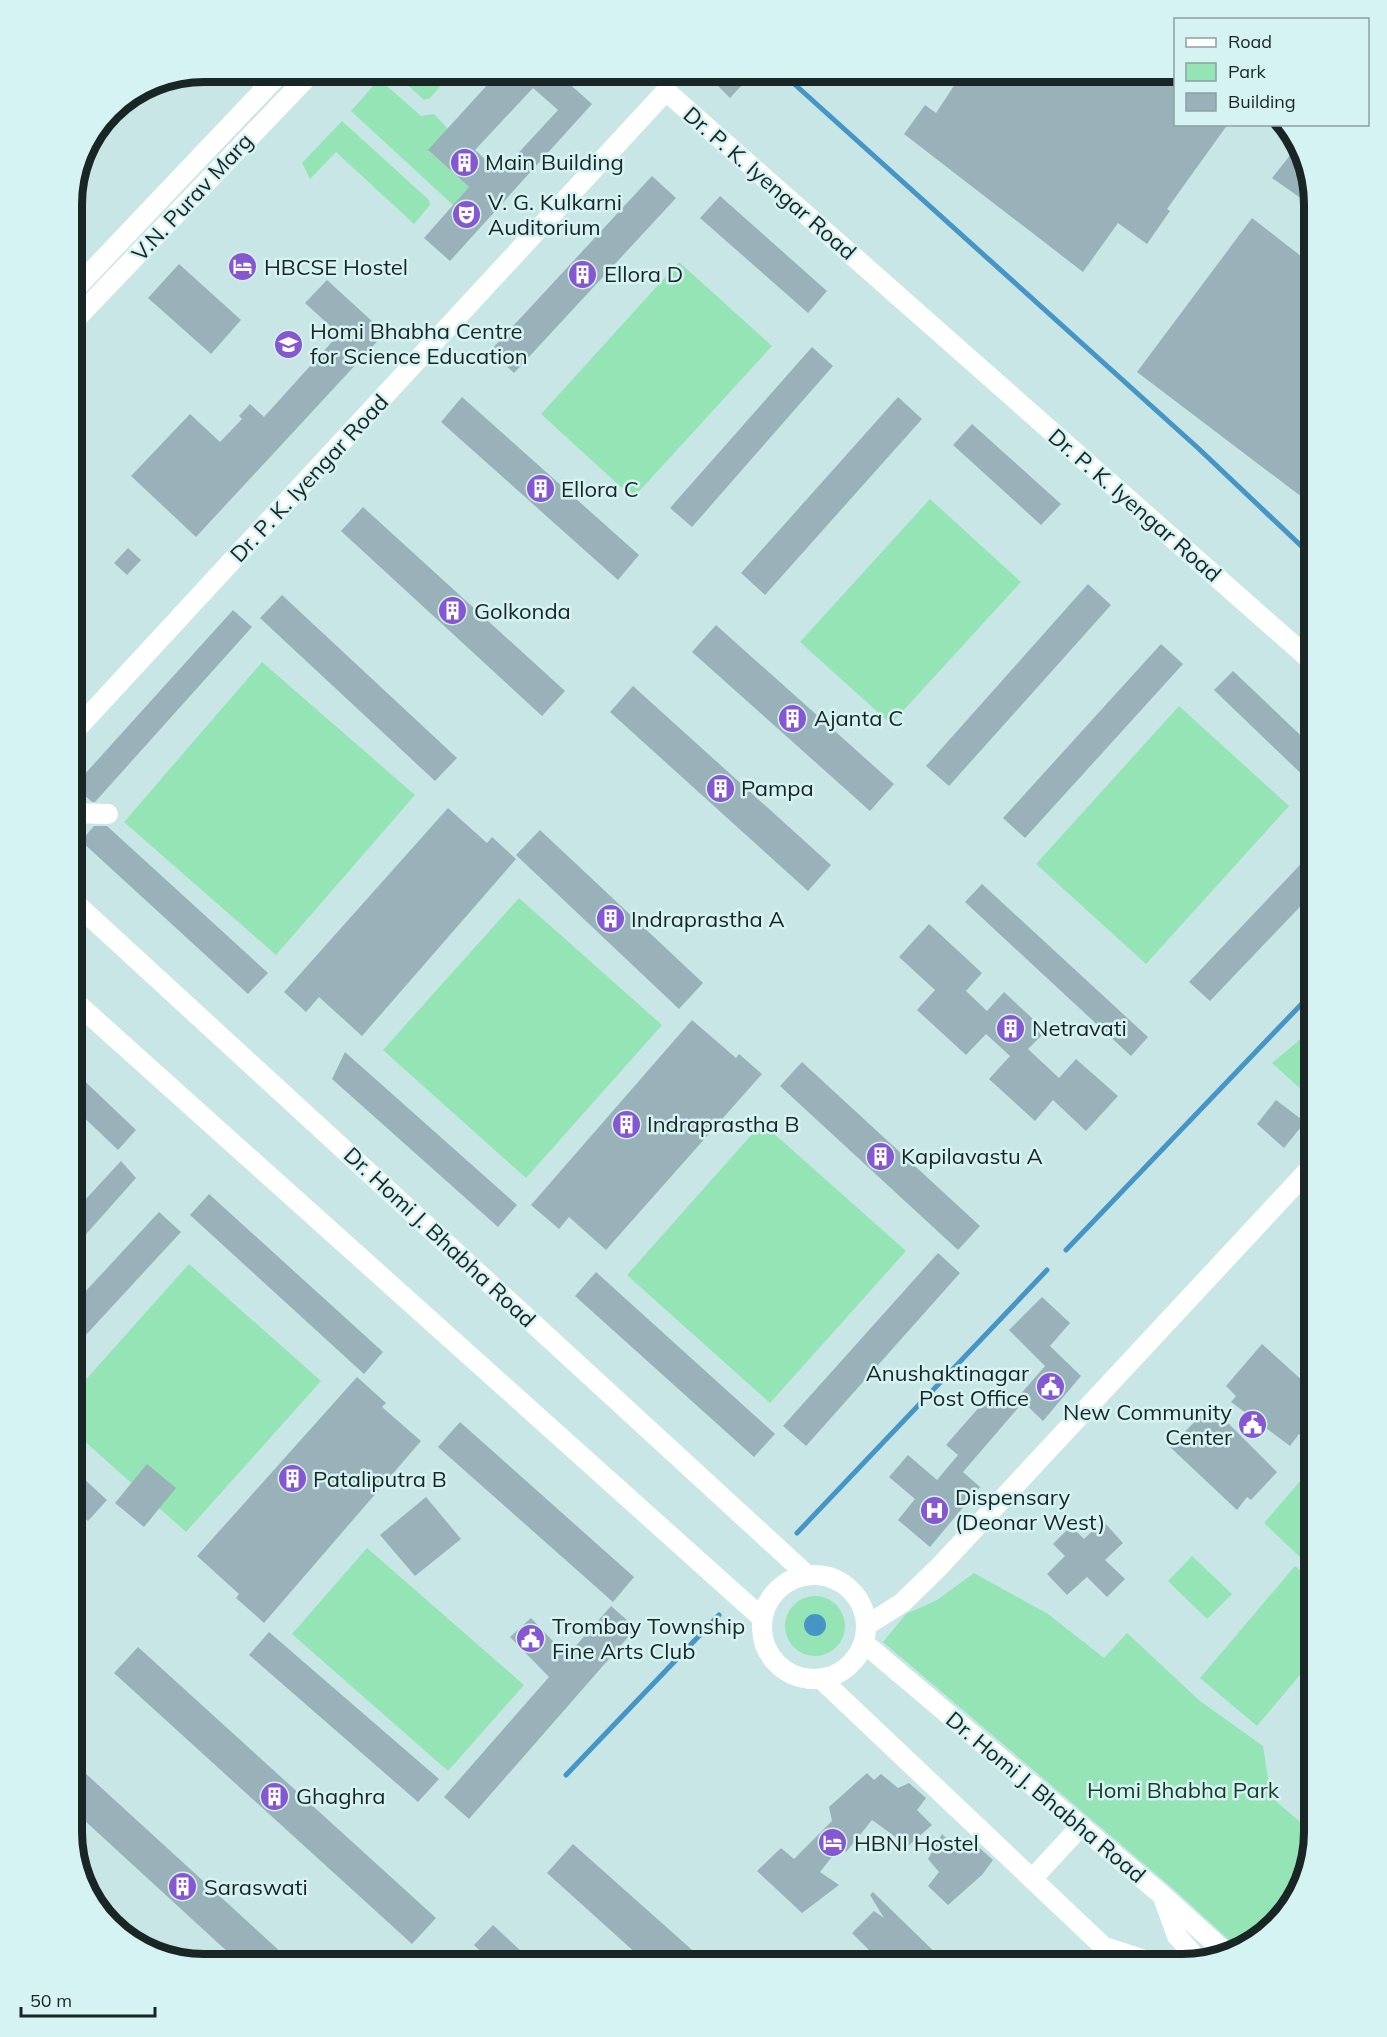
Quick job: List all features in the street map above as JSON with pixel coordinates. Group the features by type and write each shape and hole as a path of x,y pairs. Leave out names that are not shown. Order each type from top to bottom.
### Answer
{"street":[{"name":"V.N. Purav Marg","path":"83,280 271,82"},
{"name":"V.N. Purav Marg","path":"83,312 302,82"},
{"name":"Dr. P. K. Iyengar Road","path":"83,722 666,91 1304,654"},
{"path":"83,813 108,814"},
{"name":"Dr. Homi J. Bhabha Road","path":"83,910 807,1575"},
{"path":"83,1008 762,1618"},
{"path":"865,1634 902,1603 939,1567 1304,1174"},
{"path":"807,1575 824,1575 840,1581 854,1592 862,1606 865,1634 855,1660 840,1672 821,1679 804,1678 787,1672 774,1660 766,1645 762,1618 770,1600 780,1588 792,1580 807,1575"},
{"name":"Dr. Homi J. Bhabha Road","path":"865,1634 1220,1948"},
{"path":"821,1679 1111,1954"},
{"path":"1032,1879 1081,1826"},
{"path":"1162,1895 1177,1936 1192,1953"},
{"path":"1102,1946 1126,1954"}],"green space":[{"path":"376,82 383,82 421,116 434,114 448,129 429,151 469,187 453,205 351,111"},
{"path":"404,82 444,82 430,98 424,100"},
{"path":"342,121 429,200 430,205 414,224 336,152 310,179 302,163"},
{"path":"679,262 772,346 633,498 541,414"},
{"path":"930,499 1021,582 891,724 800,642"},
{"path":"262,662 415,795 276,955 124,822"},
{"path":"1179,706 1289,806 1146,964 1036,864"},
{"path":"519,898 662,1025 526,1178 383,1050"},
{"path":"1304,1036 1304,1092 1272,1063"},
{"path":"762,1123 906,1251 770,1403 627,1275"},
{"path":"189,1264 321,1381 186,1532 82,1439 82,1383"},
{"path":"1304,1477 1304,1561 1264,1523"},
{"path":"367,1548 524,1685 448,1771 292,1634"},
{"path":"1192,1556 1232,1594 1207,1619 1168,1581"},
{"path":"1295,1566 1304,1574 1304,1670 1257,1726 1200,1678"},
{"name":"Homi Bhabha Park","path":"974,1573 1048,1614 1104,1658 1127,1633 1200,1701 1263,1746 1271,1797 1299,1821 1304,1833 1300,1864 1295,1879 1279,1907 1269,1919 1233,1943 1178,1893 883,1642 906,1614 937,1600"},
{"path":"815,1596 832,1601 840,1609 845,1626 840,1643 832,1651 815,1656 798,1651 790,1643 785,1626 790,1609 798,1601"}],"water":[{"path":"815,1614 823,1617 826,1625 823,1633 815,1636 807,1633 804,1625 807,1617"}],"building":[{"name":"Main Building","path":"490,82 568,82 592,104 450,261 424,238 469,187 428,150","holes":["533,88 558,110 500,173 475,150"]},
{"path":"715,83 744,83 730,98"},
{"path":"956,83 1174,83 1174,126 1227,126 1167,209 1170,211 1147,244 1118,223 1083,272 904,134 925,105 936,113"},
{"path":"1292,152 1300,173 1304,200 1272,178"},
{"name":"Ellora D","path":"652,176 676,198 514,373 490,351"},
{"path":"720,196 827,291 808,313 700,218"},
{"path":"1252,218 1304,258 1304,499 1137,372"},
{"path":"179,264 241,320 211,354 148,298"},
{"path":"327,280 385,333 196,537 131,476 190,414 220,442 242,419 239,416 250,404 264,417 339,334 305,303"},
{"path":"812,347 833,366 692,527 670,508"},
{"name":"Ellora C","path":"462,397 639,555 618,580 441,422"},
{"path":"898,397 922,419 765,595 741,573"},
{"path":"972,424 1061,504 1041,525 953,445"},
{"name":"Golkonda","path":"363,507 565,691 542,716 341,531"},
{"path":"128,548 141,560 127,575 114,563"},
{"path":"1088,584 1111,605 949,786 926,766"},
{"path":"282,595 457,758 435,781 260,618"},
{"path":"233,610 252,627 95,802 83,794 83,776"},
{"name":"Ajanta C","path":"716,625 894,784 870,811 692,652"},
{"path":"1161,644 1183,664 1025,838 1003,818"},
{"path":"1233,671 1304,739 1304,776 1214,690"},
{"name":"Pampa","path":"633,686 831,865 808,891 610,712"},
{"path":"448,808 487,843 492,837 516,859 362,1036 319,997 306,1012 284,992"},
{"path":"94,826 107,826 268,973 248,994 83,842 83,839"},
{"name":"Indraprastha A","path":"540,830 703,983 679,1009 516,855"},
{"path":"1304,861 1304,903 1210,1001 1189,982"},
{"path":"982,884 1148,1037 1131,1056 965,902"},
{"name":"Netravati","path":"929,924 982,973 966,991 987,1011 1004,992 1046,1031 1028,1049 1059,1078 1076,1059 1118,1096 1086,1131 1053,1100 1035,1121 989,1079 1010,1056 986,1034 966,1055 917,1010 935,990 899,957"},
{"path":"692,1020 736,1058 739,1054 762,1074 606,1250 569,1217 559,1229 531,1205"},
{"path":"345,1052 517,1205 498,1227 332,1079"},
{"name":"Kapilavastu A","path":"802,1062 980,1226 958,1250 780,1086"},
{"path":"82,1079 136,1130 118,1150 82,1116"},
{"path":"1276,1100 1304,1121 1284,1148 1257,1124"},
{"path":"121,1161 136,1178 82,1238 82,1203"},
{"path":"209,1194 383,1352 364,1374 190,1215"},
{"path":"159,1212 181,1232 82,1339 82,1295"},
{"path":"938,1253 960,1273 806,1446 783,1426"},
{"path":"596,1272 775,1434 754,1457 575,1296"},
{"path":"1042,1297 1070,1323 1050,1346 1081,1376 1043,1421 1018,1397 1045,1366 1009,1330"},
{"path":"1262,1344 1304,1382 1304,1438 1299,1434 1290,1446 1231,1402 1236,1396 1226,1386"},
{"path":"357,1377 386,1403 382,1407 421,1441 264,1623 236,1598 239,1594 197,1556"},
{"name":"Dispensary (Deonar West)","path":"995,1389 1018,1408 963,1472 980,1487 930,1547 898,1520 915,1499 889,1477 908,1455 937,1480 958,1455 946,1445"},
{"path":"1203,1413 1214,1423 1220,1415 1277,1472 1251,1500 1247,1497 1237,1510 1170,1447"},
{"path":"460,1422 634,1577 613,1602 438,1447"},
{"path":"147,1464 176,1488 144,1527 115,1503"},
{"path":"82,1477 107,1500 88,1521 82,1516"},
{"path":"426,1497 461,1539 415,1576 380,1535"},
{"path":"1103,1521 1123,1543 1105,1560 1125,1579 1107,1597 1087,1577 1067,1595 1047,1574 1065,1556 1053,1544 1071,1526 1084,1539"},
{"path":"611,1606 636,1628 469,1819 444,1797 549,1677 510,1637 531,1618 567,1656"},
{"path":"269,1632 439,1779 418,1802 249,1655"},
{"name":"Ghaghra","path":"138,1647 436,1918 412,1944 114,1673"},
{"name":"Saraswati","path":"82,1770 283,1954 230,1954 82,1818"},
{"name":"HBNI Hostel","path":"867,1773 874,1780 881,1774 898,1788 909,1783 926,1798 917,1810 932,1825 908,1846 872,1820 846,1852 842,1844 820,1872 839,1885 802,1913 757,1871 781,1848 794,1859 832,1821 829,1807"},
{"path":"942,1834 961,1853 973,1842 993,1860 982,1875 948,1905 928,1886 939,1872 928,1859"},
{"path":"573,1844 697,1954 637,1954 547,1873"},
{"path":"873,1892 937,1954 873,1954 852,1933 874,1911 884,1918 870,1895"},
{"path":"493,1925 524,1954 483,1954 474,1945"}],"waterway":[{"path":"793,83 1198,448 1304,549"},
{"path":"1066,1250 1304,1001"},
{"path":"797,1533 1047,1270"},
{"path":"566,1775 719,1615"}],"place":[{"name":"Main Building","path":"464,162"},
{"name":"V. G. Kulkarni Auditorium","path":"467,215"},
{"name":"HBCSE Hostel","path":"243,267"},
{"name":"Ellora D","path":"583,274"},
{"name":"Homi Bhabha Centre for Science Education","path":"289,344"},
{"name":"Ellora C","path":"540,489"},
{"name":"Golkonda","path":"453,611"},
{"name":"Ajanta C","path":"793,718"},
{"name":"Pampa","path":"720,788"},
{"name":"Indraprastha A","path":"610,919"},
{"name":"Netravati","path":"1011,1028"},
{"name":"Indraprastha B","path":"626,1124"},
{"name":"Kapilavastu A","path":"880,1156"},
{"name":"Anushaktinagar Post Office","path":"1050,1386"},
{"name":"New Community Center","path":"1253,1425"},
{"name":"Pataliputra B","path":"292,1479"},
{"name":"Dispensary (Deonar West)","path":"934,1510"},
{"name":"Trombay Township Fine Arts Club","path":"531,1639"},
{"name":"Ghaghra","path":"275,1796"},
{"name":"HBNI Hostel","path":"833,1843"},
{"name":"Saraswati","path":"183,1887"}]}
